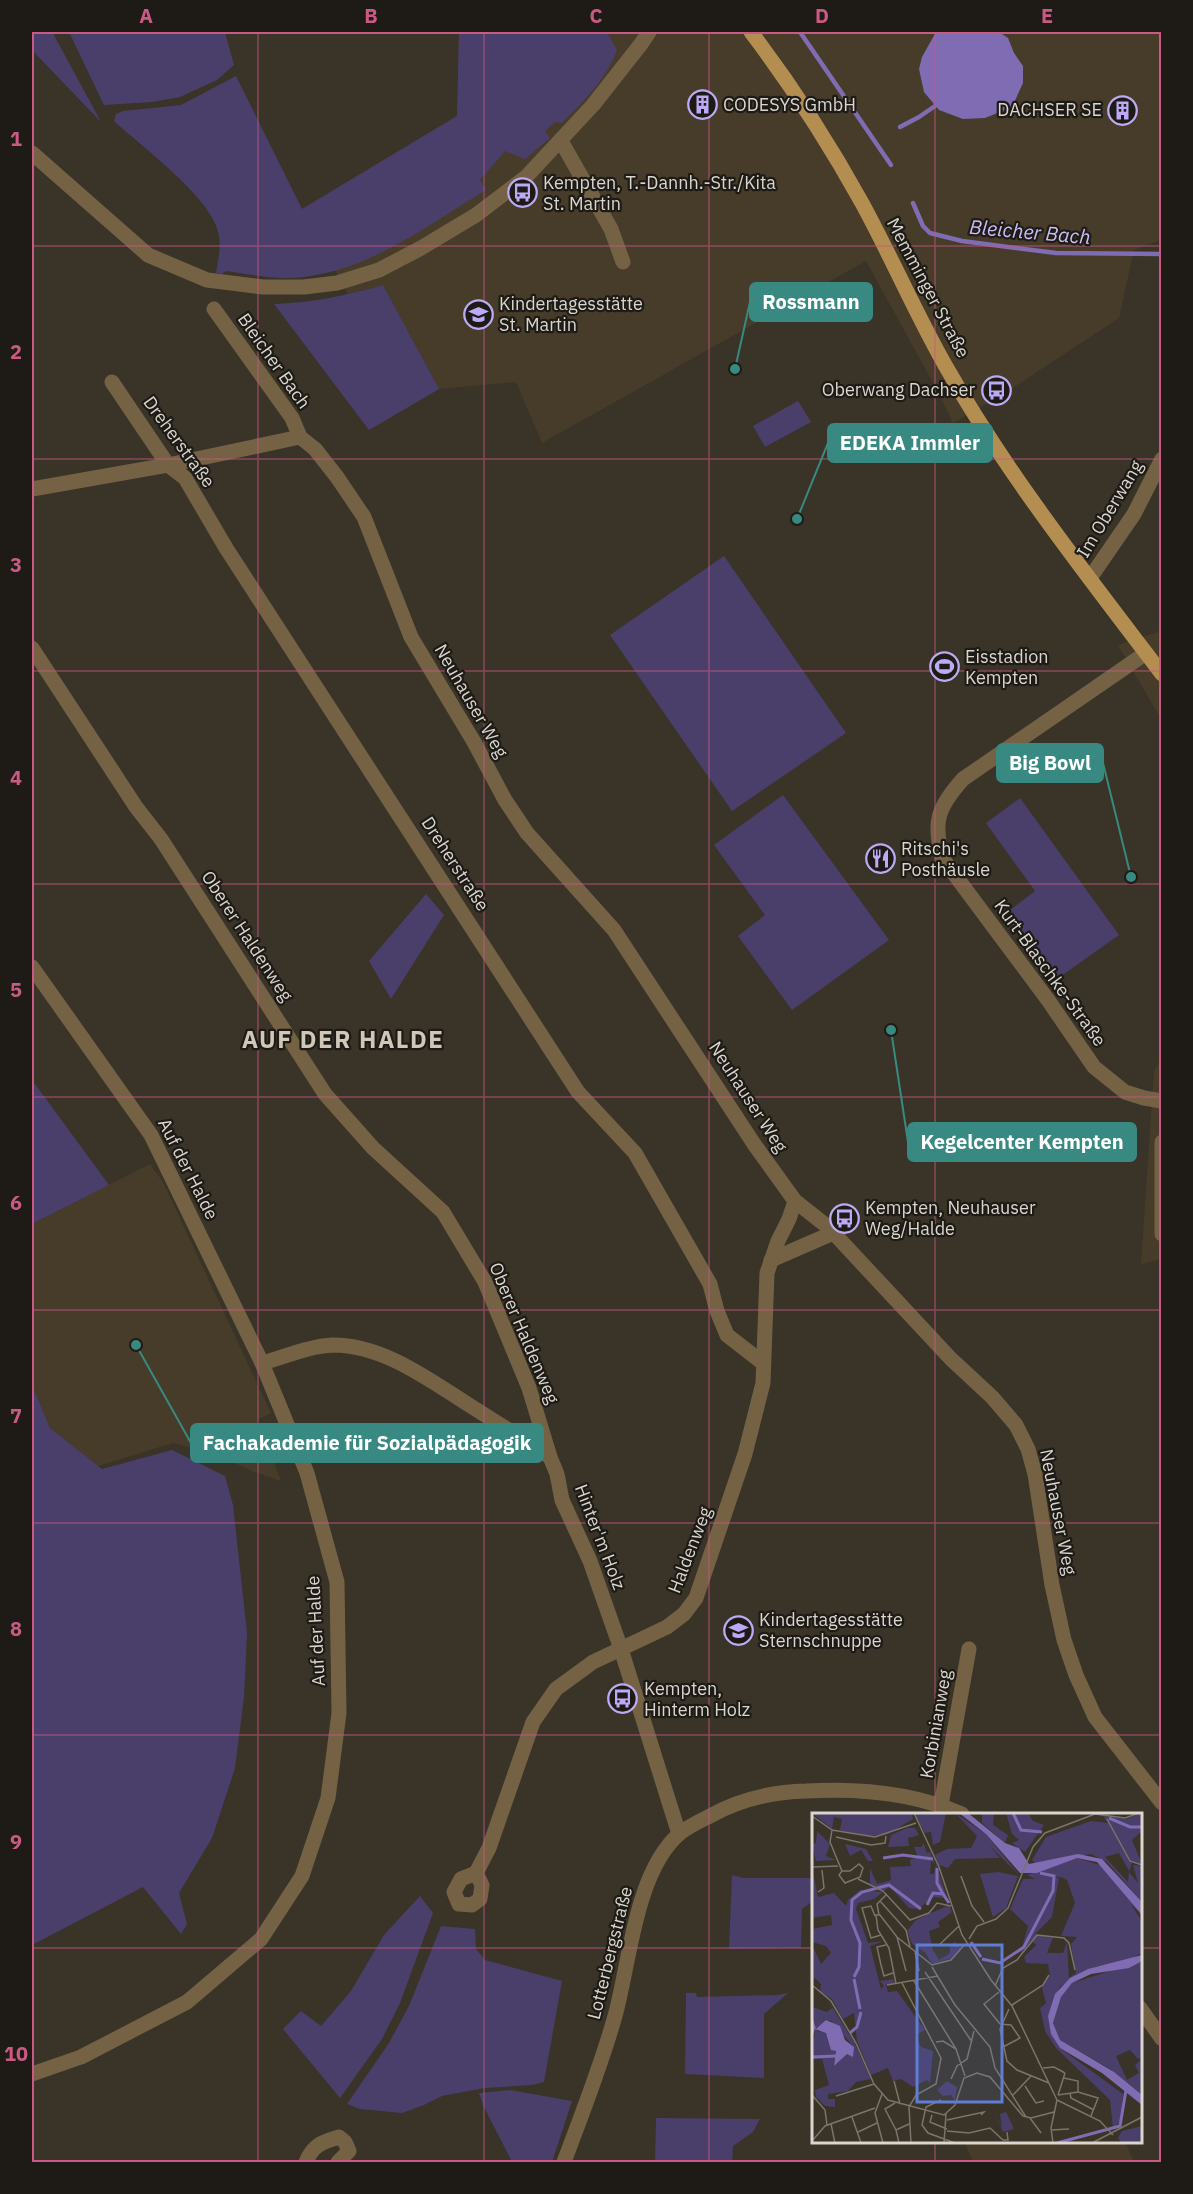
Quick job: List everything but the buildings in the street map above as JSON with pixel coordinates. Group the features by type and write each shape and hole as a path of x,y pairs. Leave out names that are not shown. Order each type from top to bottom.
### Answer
{"main road":[{"name":"Memminger Straße","path":"751,32 783,75 863,204 946,366 995,446 1161,674"}],"street":[{"path":"32,153 148,255 207,280 263,287 304,287 337,283 380,270 421,248 501,198 526,177 561,141 593,105 649,32"},
{"path":"561,141 611,229 623,262"},
{"name":"Bleicher Bach","path":"214,309 292,418 300,437"},
{"name":"Dreherstraße","path":"112,382 168,465 185,478 226,548 578,1092 635,1154 710,1284 717,1311 727,1335 763,1363"},
{"path":"32,489 168,465 300,437"},
{"name":"Neuhauser Weg","path":"300,437 315,449 364,517 411,637 474,742 505,800 543,853 614,930 754,1144 795,1201 834,1233 951,1359 992,1397 1016,1425 1028,1449 1035,1474 1052,1585 1064,1640 1076,1675 1095,1717 1161,1803"},
{"name":"Im Oberwang","path":"1090,578 1134,514 1161,459"},
{"name":"Oberer Haldenweg","path":"32,648 136,807 161,839 325,1094 373,1148 443,1212 485,1282 529,1388 550,1457"},
{"name":"Kurt-Blaschke-Straße","path":"1146,653 963,779 949,794 940,809 937,832 943,859 1048,1000 1094,1067 1125,1092 1161,1101"},
{"name":"Auf der Halde","path":"32,967 151,1135 262,1364 307,1473 337,1582 339,1713 328,1798 302,1876 261,1939 187,2002 81,2057 32,2074"},
{"path":"1161,1142 1161,1234"},
{"name":"Haldenweg","path":"476,1874 489,1848 533,1722 556,1689 593,1662 667,1627 684,1614 696,1598 745,1454 763,1383 767,1273 795,1201"},
{"path":"771,1260 834,1233"},
{"path":"262,1364 317,1347 332,1345 359,1347 421,1374 550,1457"},
{"name":"Hinter'm Holz","path":"550,1457 557,1474 562,1500 590,1561 621,1649 679,1834"},
{"name":"Korbinianweg","path":"941,1805 969,1649"},
{"name":"Lotterbergstraße","path":"564,2163 601,2064 644,1891 657,1862 679,1834 729,1805 764,1794 840,1789 896,1796 941,1805 958,1813"},
{"path":"1142,2011 1161,2039"},
{"path":"306,2163 311,2150 321,2142 339,2137 345,2142 349,2151 338,2163"}],"shaded area":[{"path":"32,32 53,32 101,122 32,50"},
{"path":"69,32 225,32 234,65 217,80 180,97 152,102 104,105"},
{"path":"459,32 1161,32 1161,240 1134,250 1119,318 1002,395 953,423 866,261 542,443 516,382 439,389 383,285 348,294 301,210 457,116"},
{"path":"459,32 607,32 617,50 601,80 586,98 562,123 555,122 545,131 550,138 525,159 505,151 480,180 486,190 393,246 344,268 318,275 283,278 226,271 222,274 216,273 219,236 205,206 175,174 114,121 116,114 123,111 181,105 236,76 302,209 457,116"},
{"path":"936,32 999,32 1008,38 1023,66 1023,83 1012,107 985,118 963,119 939,110 924,92 919,69 922,57"},
{"path":"383,285 439,389 369,430 274,304 329,298"},
{"path":"798,401 811,422 765,447 753,426"},
{"path":"724,556 846,733 732,811 610,635"},
{"path":"1161,631 1161,719 1118,645"},
{"path":"783,795 889,940 792,1010 738,936 765,915 714,845"},
{"path":"1020,798 1119,935 1054,981 1005,914 1035,891 986,823"},
{"path":"426,894 444,915 391,999 369,961"},
{"path":"1161,1059 1161,1259 1141,1264 1154,1072"},
{"path":"32,1080 109,1185 32,1224"},
{"path":"150,1164 163,1182 271,1413 257,1420 281,1481 212,1453 173,1443 98,1466 50,1428 32,1385 32,1224"},
{"path":"32,1385 50,1428 102,1469 172,1450 225,1476 233,1505 247,1633 244,1697 235,1768 212,1838 179,1893 187,1924 181,1934 143,1887 32,1945"},
{"path":"732,1875 743,1878 812,1878 812,1902 802,1909 801,1948 729,1949"},
{"path":"420,1896 433,1913 400,2003 382,2039 340,2098 283,2029 301,2011 321,2026 351,1991 384,1935"},
{"path":"441,1926 475,1929 476,1949 485,1960 562,1981 544,2082 485,2088 442,2096 402,2113 360,2109 347,2104 389,2043 409,2006"},
{"path":"686,1993 696,1993 697,1997 788,1993 764,2014 764,2078 685,2074"},
{"path":"510,2090 572,2101 552,2162 514,2162 511,2160 479,2093"},
{"path":"656,2118 760,2119 753,2132 733,2146 732,2162 655,2162"},
{"path":"964,2143 1125,2143 1134,2162 973,2162"}],"waterway":[{"name":"Bleicher Bach","path":"800,32 891,165"},
{"path":"900,127 935,106"},
{"name":"Bleicher Bach","path":"913,203 923,226 930,233 962,241 1056,253 1162,254"}],"place":[{"name":"CODESYS GmbH","path":"702,105"},
{"name":"DACHSER SE","path":"1123,110"},
{"name":"Kempten, T.-Dannh.-Str./Kita St. Martin","path":"522,193"},
{"name":"Kindertagesstätte St. Martin","path":"478,314"},
{"name":"Rossmann","path":"735,369"},
{"name":"Oberwang Dachser","path":"996,390"},
{"name":"EDEKA Immler","path":"797,519"},
{"name":"Eisstadion Kempten","path":"944,667"},
{"name":"Ritschi's Posthäusle","path":"880,859"},
{"name":"Big Bowl","path":"1131,877"},
{"name":"Kegelcenter Kempten","path":"891,1030"},
{"name":"Kempten, Neuhauser Weg/Halde","path":"844,1218"},
{"name":"Fachakademie für Sozialpädagogik","path":"136,1345"},
{"name":"Kindertagesstätte Sternschnuppe","path":"738,1630"},
{"name":"Kempten, Hinterm Holz","path":"623,1699"}],"district":[{"name":"AUF DER HALDE","path":"343,1040"}]}
